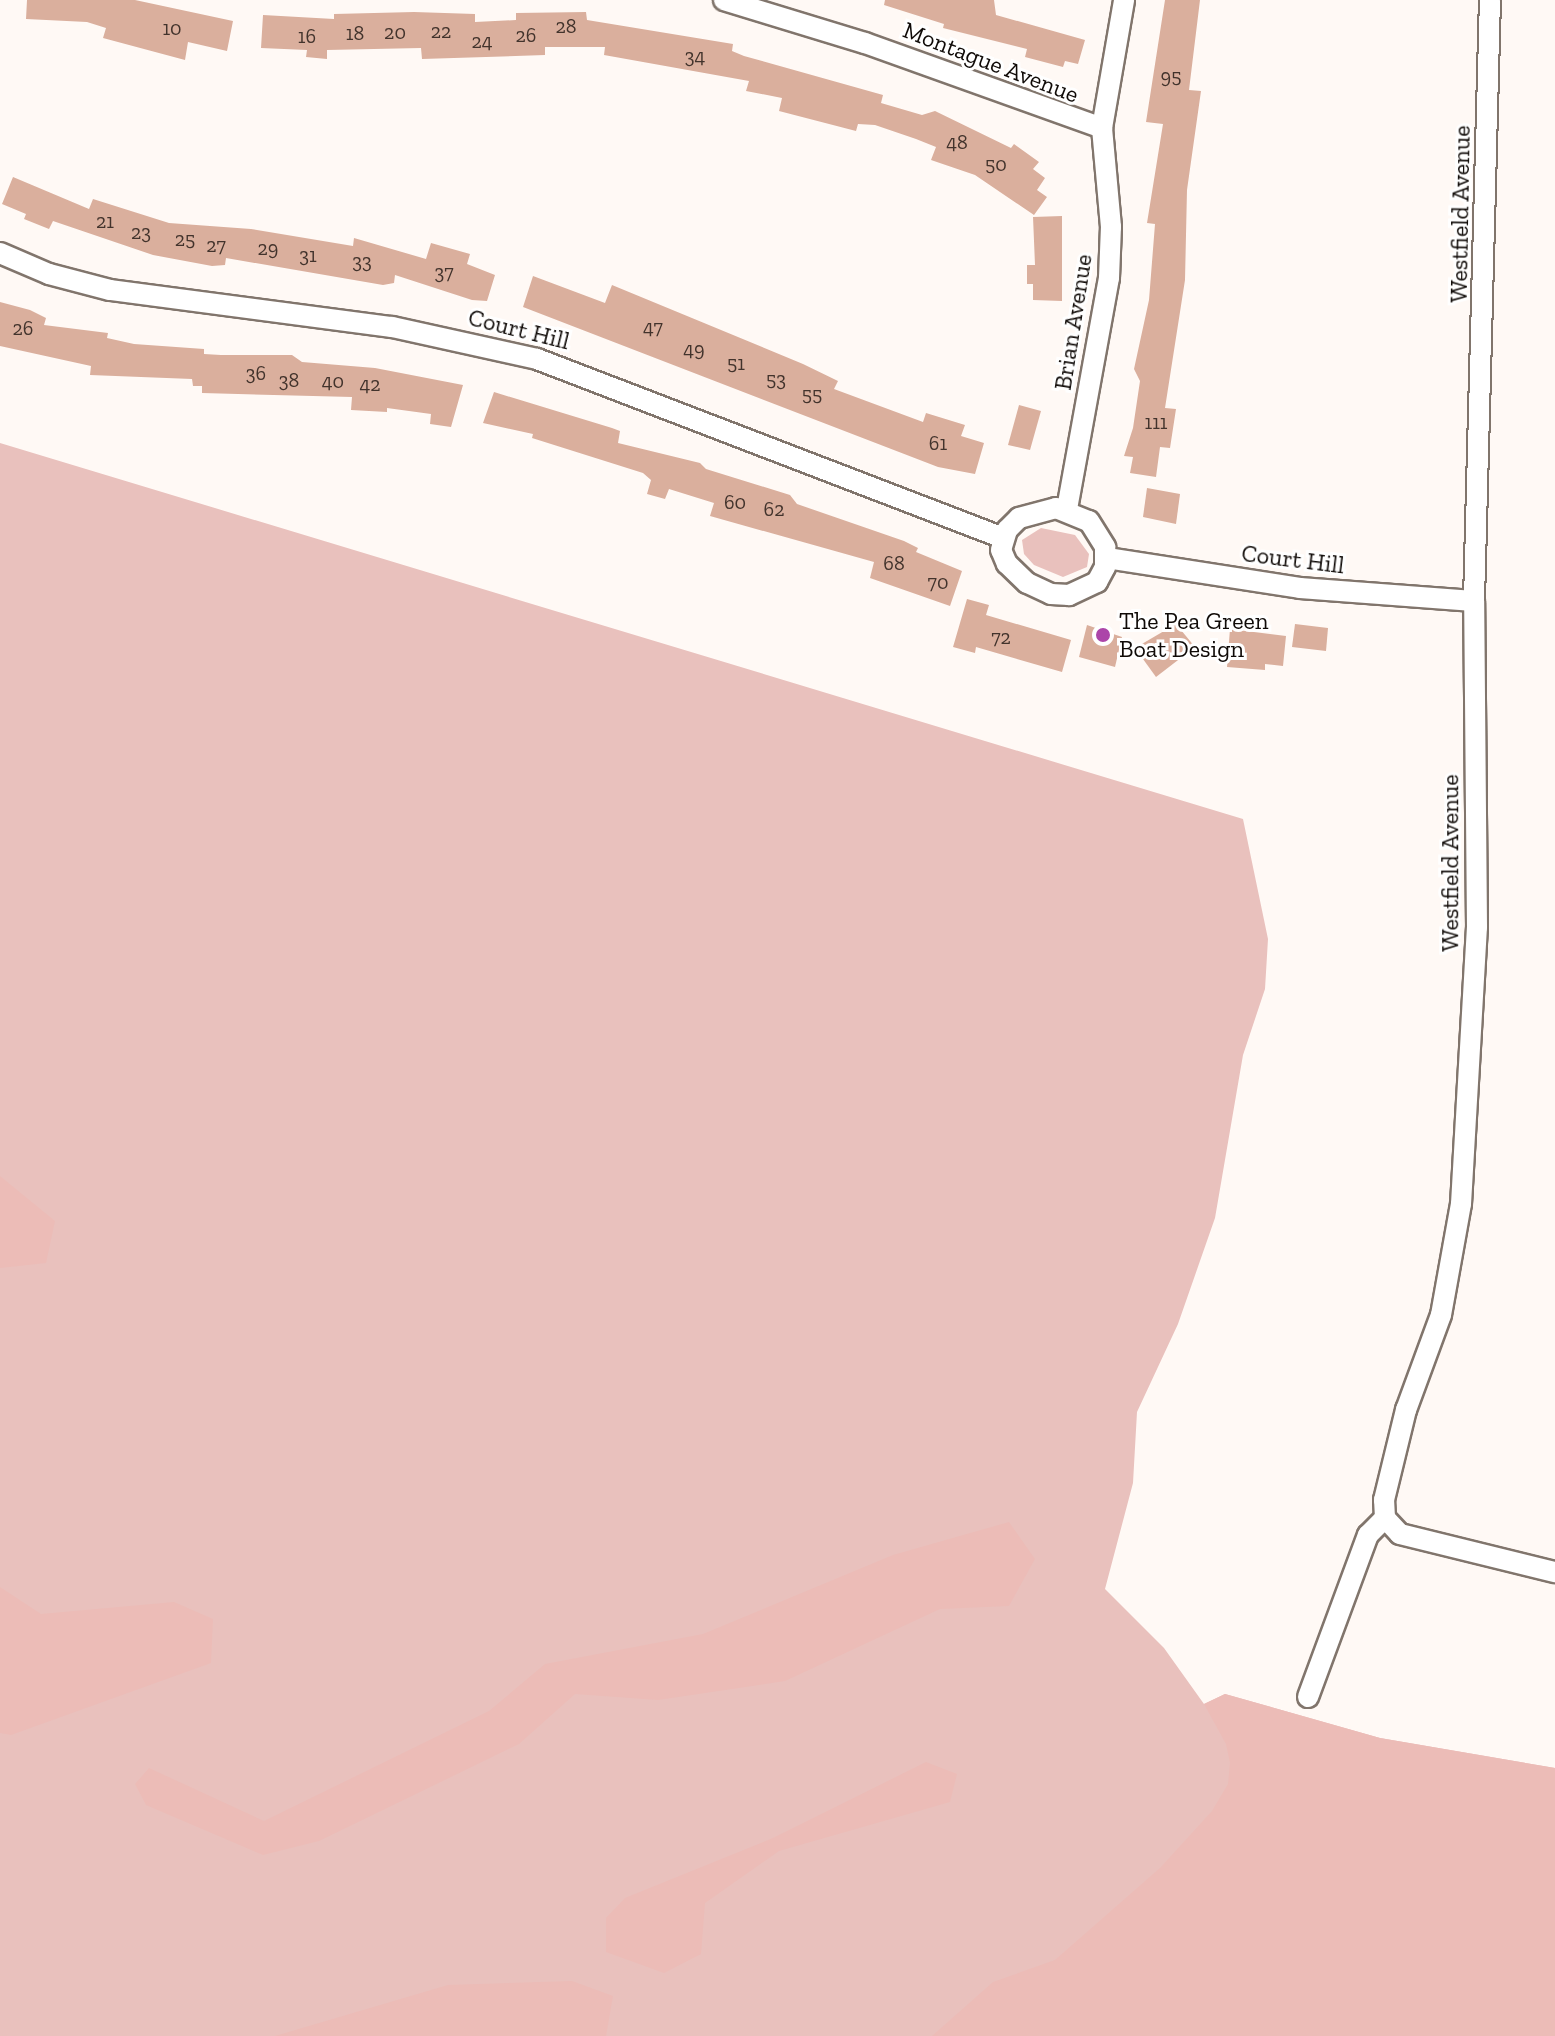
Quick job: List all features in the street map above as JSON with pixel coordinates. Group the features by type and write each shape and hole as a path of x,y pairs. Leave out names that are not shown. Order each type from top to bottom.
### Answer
{"street":[{"name":"Montague Avenue","path":"724,0 865,43 1102,128"},
{"name":"Brian Avenue","path":"1067,509 1109,278 1111,227 1102,128 1124,0"},
{"name":"Westfield Avenue","path":"1308,1697 1368,1535 1385,1518 1384,1500 1406,1410 1441,1315 1461,1204 1477,927 1474,601 1490,0"},
{"name":"Court Hill","path":"0,253 49,274 119,292 392,327 537,359 1003,538"},
{"path":"1067,509 1098,531 1107,558 1102,575 1089,588 1051,594 1012,571 1003,557 1003,538 1025,514 1067,509"},
{"name":"Court Hill","path":"1107,558 1300,588 1474,601"},
{"path":"1385,1518 1400,1534 1555,1572"}],"shaded area":[{"path":"0,443 1243,819 1268,939 1265,989 1243,1055 1215,1218 1178,1324 1137,1412 1133,1483 1105,1589 1164,1648 1204,1704 1225,1694 1380,1738 1555,1768 1555,2036 0,2036"},
{"path":"1041,528 1075,535 1089,554 1087,567 1063,577 1034,565 1024,554 1022,540"},
{"path":"0,1176 55,1221 46,1263 0,1268"},
{"path":"1009,1522 1035,1559 1009,1606 940,1609 785,1681 658,1700 575,1694 519,1744 319,1841 263,1855 146,1805 135,1784 149,1768 264,1821 489,1711 545,1664 703,1634 893,1555"},
{"path":"0,1587 41,1614 174,1602 213,1619 211,1663 11,1735 0,1733"},
{"path":"1225,1694 1380,1738 1555,1768 1555,2036 932,2036 993,1982 1055,1960 1160,1868 1212,1811 1228,1784 1230,1763 1226,1744 1204,1704"},
{"path":"926,1762 957,1774 950,1802 779,1851 705,1903 701,1954 664,1973 606,1952 606,1918 625,1898 773,1838"},
{"path":"572,1981 613,1996 606,2036 275,2036 448,1985"}],"building":[{"path":"27,0 135,0 233,21 227,51 188,42 185,60 103,38 106,28 87,22 26,19"},
{"path":"885,0 994,0 996,15 1085,40 1078,64 1065,61 1063,67 1025,57 1027,49 943,28 944,24 884,5"},
{"path":"1165,0 1200,0 1189,90 1201,91 1187,190 1185,280 1165,408 1176,409 1170,448 1160,447 1156,477 1130,473 1133,457 1124,456 1133,428 1140,381 1134,369 1149,300 1155,224 1147,223 1163,124 1146,122"},
{"path":"586,12 587,20 733,44 732,51 744,56 883,95 881,103 922,115 935,111 1011,148 1014,144 1039,162 1033,169 1045,178 1037,190 1047,197 1034,215 975,175 931,160 936,147 916,139 875,125 858,124 856,131 779,111 782,98 746,91 749,81 604,55 605,47 545,47 545,55 422,59 421,48 327,50 327,59 306,57 307,50 261,48 263,15 334,19 334,14 475,14 475,22 516,20 516,13"},
{"path":"13,177 89,209 93,199 169,223 251,229 353,246 354,238 426,259 431,243 470,254 467,264 495,275 487,301 472,300 395,275 394,283 383,285 226,258 225,265 212,266 153,255 53,221 49,229 24,219 26,214 2,204"},
{"path":"1062,216 1062,301 1033,300 1033,284 1027,284 1027,265 1035,265 1033,217"},
{"path":"533,276 605,303 612,285 803,364 838,381 834,389 923,422 926,413 965,425 961,436 984,443 975,474 938,467 523,307"},
{"path":"0,302 46,318 44,325 108,333 107,338 134,344 204,349 204,354 292,355 302,362 375,368 463,385 451,427 430,424 431,414 387,408 387,412 351,410 352,397 202,393 202,386 193,386 192,379 90,375 91,366 0,346"},
{"path":"494,392 612,428 620,431 618,443 700,463 706,469 790,495 797,504 904,541 918,548 916,552 962,571 950,606 870,578 874,562 710,516 714,503 669,489 665,499 647,494 651,480 643,473 532,438 533,434 483,423"},
{"path":"1019,405 1041,411 1030,450 1008,445"},
{"path":"1147,488 1180,494 1176,524 1143,517"},
{"path":"967,599 989,605 986,615 1071,640 1062,672 976,647 975,653 953,647"},
{"path":"1176,624 1195,647 1156,677 1135,648"},
{"path":"1295,624 1328,628 1326,651 1292,647"},
{"path":"1087,625 1122,637 1115,667 1079,657"},
{"path":"1230,629 1286,636 1283,666 1265,664 1265,670 1227,667"}],"place":[{"name":"The Pea Green Boat Design","path":"1103,635"}]}
